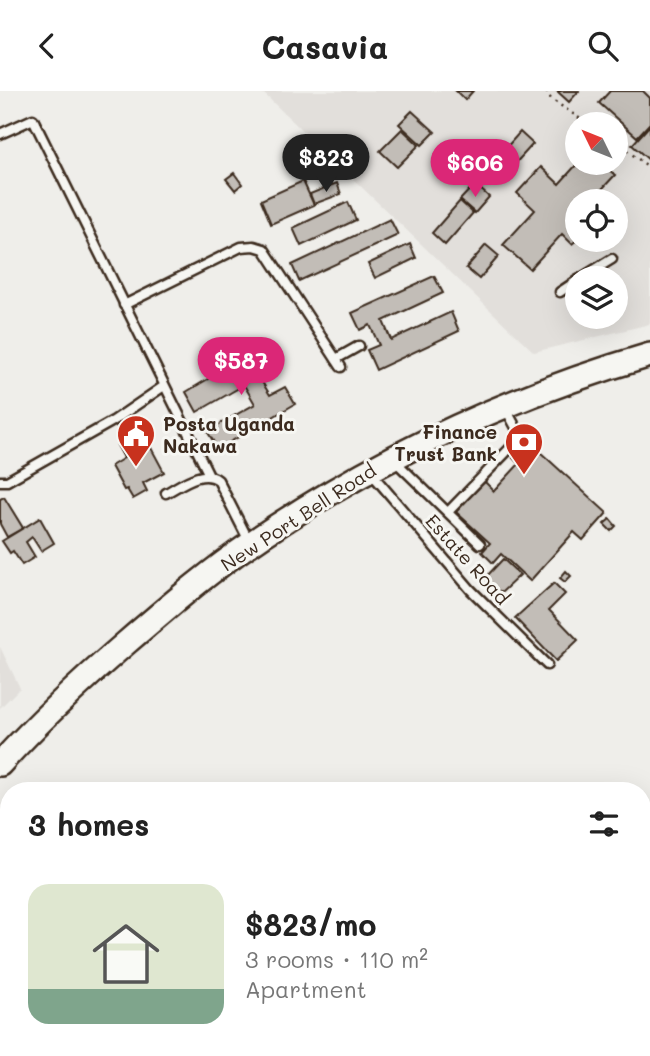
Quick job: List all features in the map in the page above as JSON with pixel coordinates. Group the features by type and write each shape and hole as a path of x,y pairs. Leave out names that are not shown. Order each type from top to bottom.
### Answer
{"main road":[{"name":"New Port Bell Road","path":"0,764 97,668 168,607 250,544 369,470 503,405 586,374 650,355"}],"lane":[{"path":"0,134 33,119 209,475 218,480 250,544"},
{"path":"124,305 241,247 254,246 264,249 338,363 359,346"},
{"path":"600,266 612,259"},
{"path":"560,292 565,289"},
{"path":"0,481 7,481 113,422 164,386"},
{"path":"448,512 521,437 503,405"},
{"path":"392,458 480,544"},
{"name":"Estate Road","path":"369,470 471,590 547,665"},
{"path":"166,492 200,476 209,475"}],"path":[{"path":"546,91 551,99 570,112"},
{"path":"628,151 650,168"}],"shaded area":[{"path":"261,91 650,91 650,324 534,352"},
{"path":"0,647 20,688 0,708"}],"building":[{"path":"456,91 473,91 465,100"},
{"path":"557,91 579,91 569,102"},
{"path":"610,91 643,91 650,98 650,123 637,137 628,129 628,112 609,112 599,103"},
{"path":"412,111 435,132 422,145 399,124"},
{"path":"650,125 650,161 632,145"},
{"path":"402,129 419,145 397,167 380,151"},
{"path":"520,132 533,144 501,179 488,168"},
{"path":"541,167 559,184 567,175 615,175 602,189 565,189 565,237 562,234 530,269 503,245 535,210 517,193"},
{"path":"234,173 242,184 235,190 226,179"},
{"path":"303,181 314,205 271,224 261,200"},
{"path":"337,183 341,194 314,204 310,194"},
{"path":"475,184 489,197 475,213 460,200"},
{"path":"460,201 473,213 445,245 432,233"},
{"path":"348,202 356,220 301,246 293,228"},
{"path":"390,219 398,235 299,281 292,265"},
{"path":"410,244 416,258 375,278 368,264"},
{"path":"486,245 499,256 479,279 466,268"},
{"path":"434,276 443,293 383,321 391,340 451,312 459,331 376,370 367,350 379,345 370,325 360,330 352,313"},
{"path":"262,347 274,368 259,377 270,395 285,387 295,404 218,449 207,431 255,404 244,385 197,412 186,392"},
{"path":"129,438 136,451 149,444 164,472 143,483 147,491 133,499 127,489 124,490 111,466 124,458 117,445"},
{"path":"528,441 607,513 583,540 574,532 530,581 501,554 493,563 482,552 490,543 456,512 484,481 494,491 519,464 513,458"},
{"path":"4,497 23,528 7,537 0,524 0,499"},
{"path":"40,518 54,543 41,551 32,537 26,542 35,557 22,565 2,541"},
{"path":"610,519 616,526 611,531 604,524"},
{"path":"503,559 520,575 501,593 485,578"},
{"path":"566,571 571,576 565,582 560,578"},
{"path":"554,583 565,594 549,610 578,640 556,661 515,618"}],"place":[{"name":"Posta Uganda Nakawa","path":"136,468"},
{"name":"Finance Trust Bank","path":"524,476"}]}
